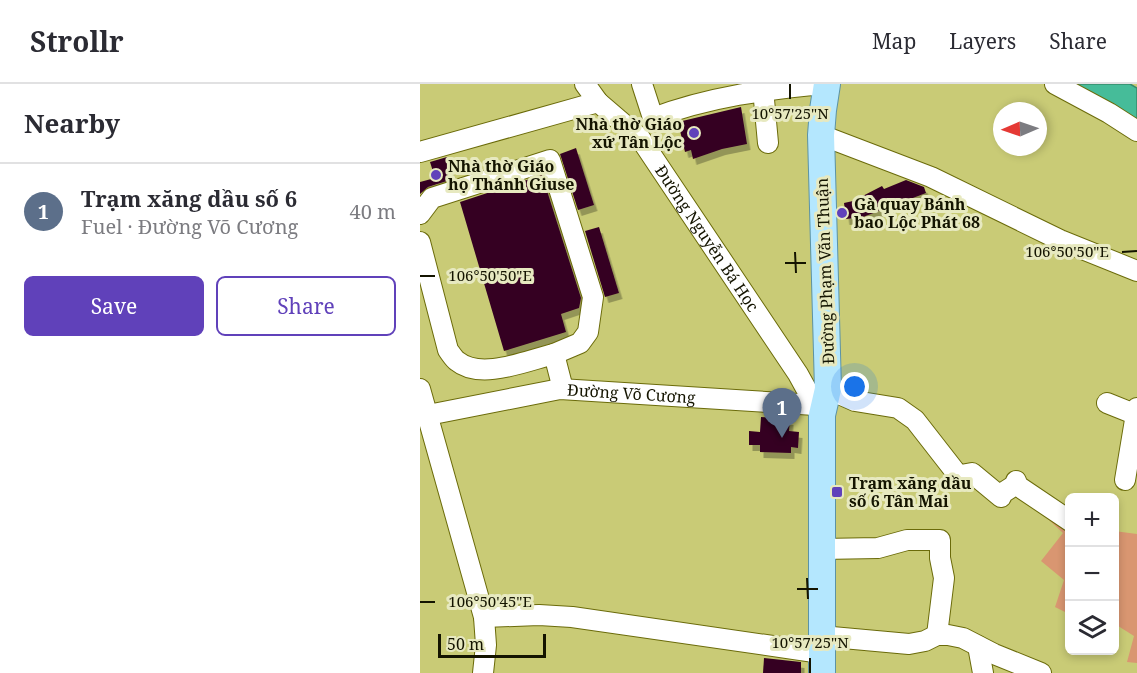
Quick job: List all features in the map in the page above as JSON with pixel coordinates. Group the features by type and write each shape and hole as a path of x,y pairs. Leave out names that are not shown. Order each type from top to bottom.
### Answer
{"main road":[{"name":"Đường Phạm Văn Thuận","path":"821,654 821,135 826,84"}],"street":[{"name":"Đường Nguyễn Bá Học","path":"585,84 598,102 644,123 655,160 798,374 822,397"},
{"path":"642,84 644,123 671,111 763,89 826,84"},
{"path":"1055,84 1110,113 1137,131"},
{"path":"763,89 768,143"},
{"path":"420,152 598,102"},
{"path":"821,135 931,177 1060,240 1137,272"},
{"path":"420,214 432,198 550,160 593,297 588,332 580,343 554,354 486,371 471,369 457,361 448,350 420,242"},
{"path":"554,354 562,389"},
{"path":"420,389 484,617 486,645 483,673"},
{"name":"Đường Võ Cương","path":"428,416 562,389 822,397"},
{"path":"822,397 898,408 915,420 961,479 961,475 972,473 1001,497 1000,494 1013,486 1016,481 1018,486 1065,518"},
{"path":"1107,403 1137,412 1125,480"},
{"path":"822,549 878,548 907,540 940,540 940,558 944,578 937,635"},
{"path":"484,617 540,615 572,617 821,654 909,644 925,641 937,635 963,638 1041,673"},
{"path":"978,646 983,673"}],"shaded area":[{"path":"1067,84 1130,84 1137,88 1137,125"},
{"path":"1033,505 1065,519 1065,612 1055,607 1064,580 1041,561 1063,533"},
{"path":"1119,532 1137,534 1137,663 1127,662 1134,636 1119,627"}],"building":[{"path":"741,107 747,144 722,149 693,159 691,150 685,152 678,122"},
{"path":"576,148 594,205 578,210 560,154"},
{"path":"447,157 453,179 428,187 420,194 420,182 435,178 430,162"},
{"path":"542,175 581,298 579,308 561,314 566,332 504,351 460,202"},
{"path":"906,180 924,187 926,193 863,217 846,219 844,203 853,201 882,186 884,189"},
{"path":"599,227 619,293 605,297 585,231"},
{"path":"761,417 790,419 789,431 799,432 798,448 791,447 791,453 760,452 760,445 749,445 749,431 760,432"},
{"path":"764,658 801,662 801,673 763,673"}],"place":[{"name":"Nhà thờ Giáo xứ Tân Lộc","path":"694,133"},
{"name":"Nhà thờ Giáo họ Thánh Giuse","path":"436,175"},
{"name":"Gà quay Bánh bao Lộc Phát 68","path":"842,213"},
{"name":"Trạm xăng dầu số 6","path":"782,438"},
{"name":"Trạm xăng dầu số 6 Tân Mai","path":"837,492"}]}
